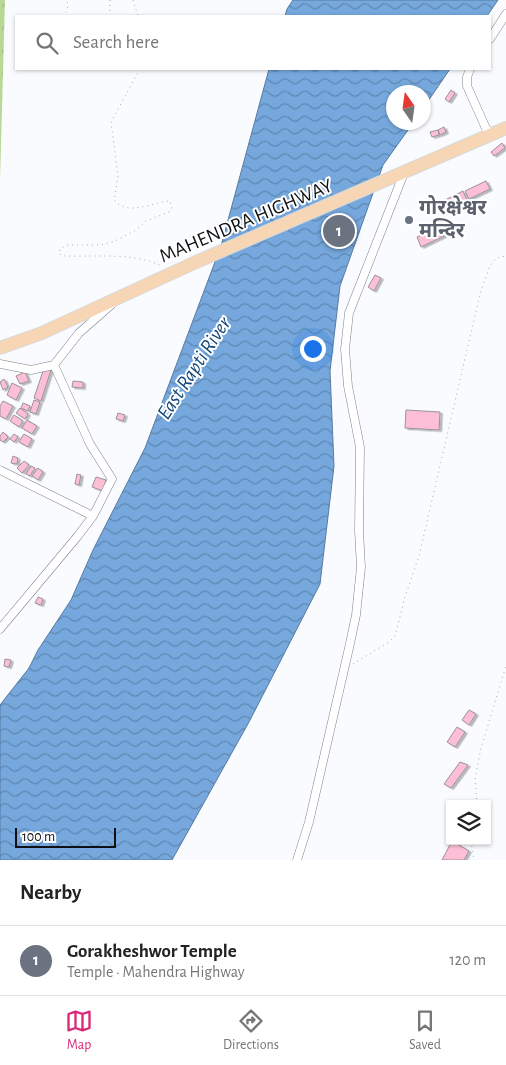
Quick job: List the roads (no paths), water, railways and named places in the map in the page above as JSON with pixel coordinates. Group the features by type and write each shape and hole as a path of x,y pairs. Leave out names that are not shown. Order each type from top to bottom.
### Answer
{"highway":[{"name":"MAHENDRA HIGHWAY","path":"0,348 42,333 196,262 506,128"}],"street":[{"path":"491,37 506,14"},
{"path":"470,70 467,86 489,135"},
{"path":"297,860 309,822 344,670 356,615 361,567 359,531 360,447 348,386 345,349 349,313 404,173"},
{"path":"0,364 32,370 54,365 79,333 121,297"},
{"path":"0,628 93,516 112,479 90,444 54,365"},
{"path":"0,470 93,516"}],"water":[{"path":"293,0 498,0 488,15 285,15"},
{"name":"East Rapti River","path":"269,70 449,70 431,97 431,85 386,85 386,130 408,130 383,165 340,286 330,371 334,466 320,584 249,722 172,860 0,860 0,705 29,668 38,650 71,600 93,550 145,448 221,246"}],"place":[{"name":"गोरक्षेश्वर मन्दिर","path":"409,220"},
{"name":"Gorakheshwor Temple","path":"339,231"}]}
